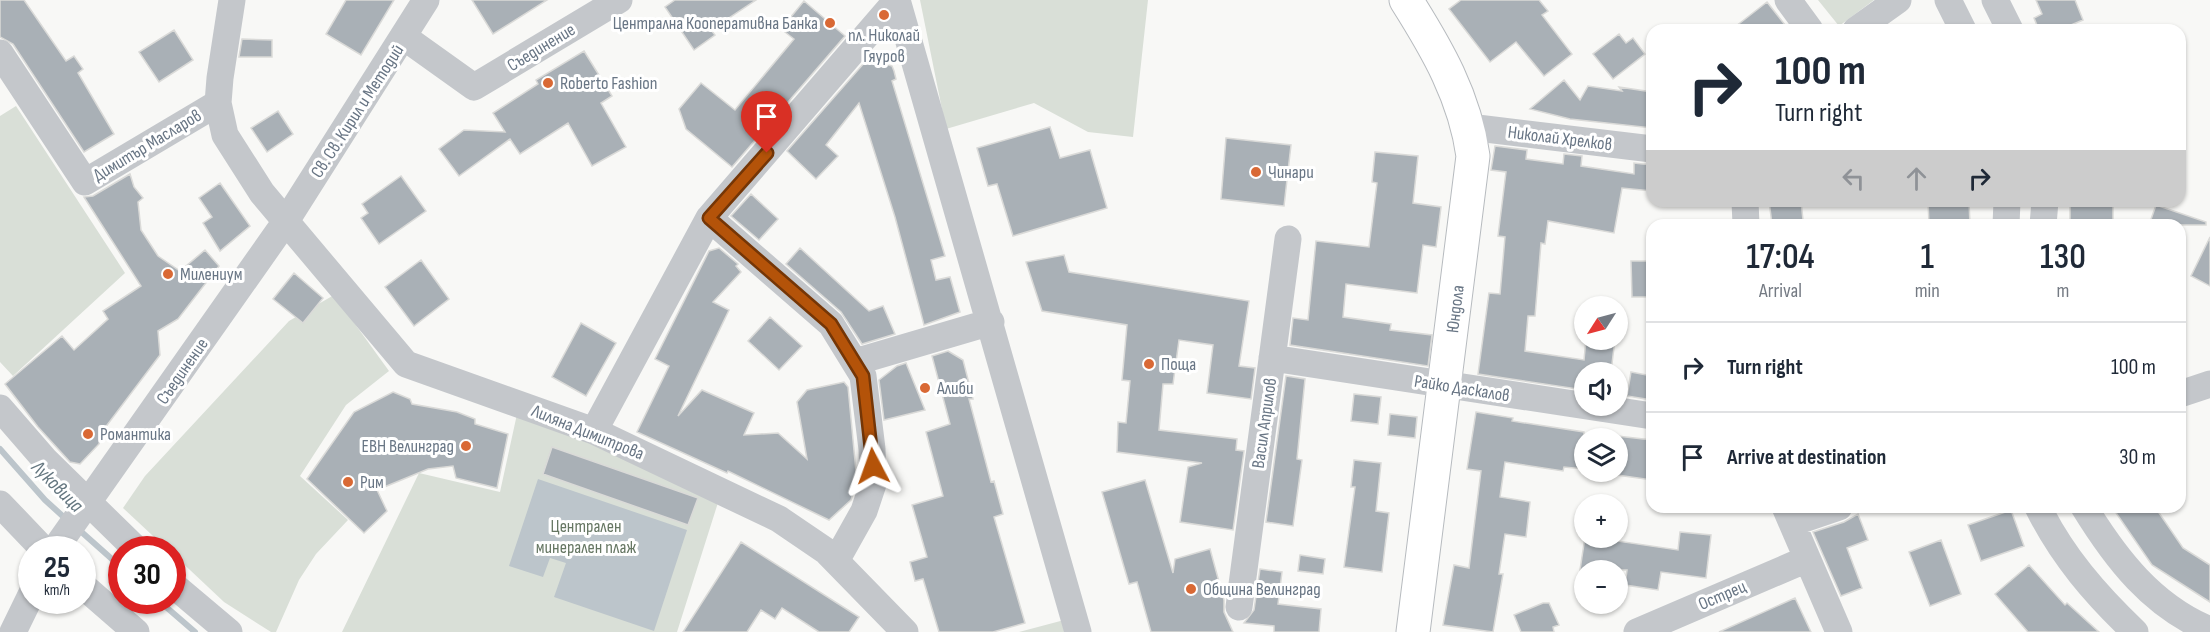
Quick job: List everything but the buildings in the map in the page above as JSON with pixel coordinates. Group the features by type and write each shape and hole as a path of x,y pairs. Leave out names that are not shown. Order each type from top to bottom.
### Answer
{"main road":[{"name":"Юндола","path":"1406,0 1458,92 1469,127 1473,156 1413,632"}],"street":[{"path":"218,103 232,0"},
{"name":"Св. Св. Кирил и Методий","path":"286,220 426,0"},
{"name":"Съединение","path":"404,37 474,87 619,0"},
{"path":"594,431 709,218 826,86 897,0"},
{"path":"897,0 1078,632"},
{"path":"1788,0 1806,24"},
{"path":"1864,24 1898,0"},
{"path":"1948,0 1960,24"},
{"path":"1995,0 2007,24"},
{"name":"Димитър Масларов","path":"0,53 85,182 218,103"},
{"name":"Лиляна Димитрова","path":"218,103 225,135 242,163 286,220 406,364 594,431 779,519 836,561 905,632"},
{"name":"Николай Хрелков","path":"1469,127 1646,148"},
{"path":"709,218 831,324 863,376 872,449 873,484 864,511 836,561"},
{"name":"Съединение","path":"64,536 286,220"},
{"name":"Васил Априлов","path":"1239,607 1288,239"},
{"path":"855,362 991,322"},
{"name":"Райко Даскалов","path":"1272,358 1646,415"},
{"path":"2186,392 2210,384"},
{"path":"0,408 87,503 122,536"},
{"path":"0,504 31,536"},
{"path":"2041,513 2050,532 2077,572 2135,632"},
{"path":"2088,513 2132,576 2159,601 2210,630"},
{"path":"1789,515 1839,632"},
{"name":"Острец","path":"1637,632 1807,559"},
{"path":"186,596 229,632"},
{"path":"96,597 136,632"},
{"path":"13,632 22,614"}],"green space":[{"path":"920,0 1148,0 1133,137 1088,132 1034,103 946,129"},
{"path":"1818,0 1874,0 1842,24 1837,24"},
{"path":"16,106 125,273 13,376 0,362 0,116"},
{"path":"334,295 389,371 346,405 300,476 348,520 316,554 299,580 276,632 271,632 224,602 186,566 186,536 153,536 123,508 145,476 289,321"},
{"name":"Централен минерален плаж","path":"519,405 722,490 677,632 342,632 419,473 500,492"},
{"path":"1068,619 1071,632 1019,632"}],"shaded area":[{"path":"538,479 687,530 654,631 554,597 566,563 550,558 543,577 509,566"}],"waterway":[{"name":"Луковица","path":"0,449 45,500 67,520"},
{"name":"Луковица","path":"77,528 108,556"},
{"name":"Луковица","path":"174,614 195,632"}],"place":[{"name":"пл. Николай Гяуров","path":"884,15"},
{"name":"Централна Кооперативна Банка","path":"830,23"},
{"name":"Roberto Fashion","path":"548,83"},
{"name":"Чинари","path":"1256,172"},
{"name":"Милениум","path":"168,274"},
{"name":"Поща","path":"1149,364"},
{"name":"Алиби","path":"925,388"},
{"name":"Романтика","path":"88,434"},
{"name":"ЕВН Велинград","path":"466,446"},
{"name":"Рим","path":"348,482"},
{"name":"Община Велинград","path":"1191,589"}],"route":[{"path":"767,153 709,218 831,324 863,376 873,466"}]}
